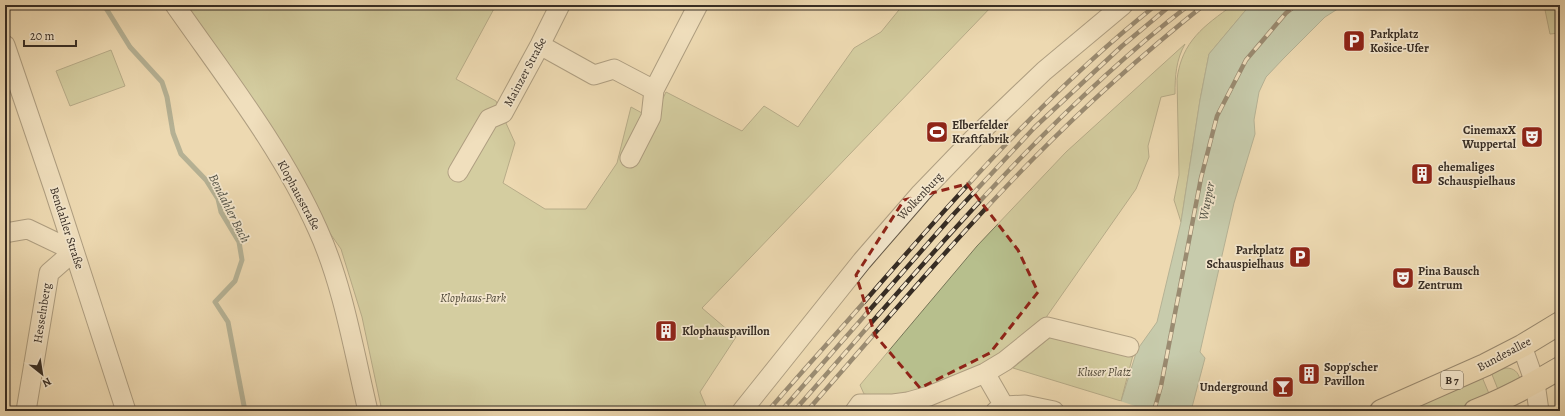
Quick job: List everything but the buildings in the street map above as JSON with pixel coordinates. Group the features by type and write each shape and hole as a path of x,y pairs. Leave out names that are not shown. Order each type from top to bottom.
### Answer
{"main road":[{"name":"Bundesallee","path":"1381,411 1485,365 1522,346 1560,323"},
{"path":"1475,411 1535,383 1560,368"}],"street":[{"name":"Klophausstraße","path":"176,5 279,157 300,192 319,232 333,271 349,327 368,411"},
{"name":"Mainzer Straße","path":"458,172 489,119 503,113 560,5"},
{"path":"630,158 651,117 654,90 698,5"},
{"name":"Wolkenburg","path":"742,411 862,261 921,193 974,138 1044,71 1123,5"},
{"name":"Bendahler Straße","path":"5,45 126,411"},
{"path":"540,45 594,75 614,69 654,90"},
{"path":"5,233 28,229 74,251"},
{"name":"Hesselnberg","path":"26,411 49,273 74,251"},
{"path":"855,411 860,404 893,404 908,402 929,396 985,373 1005,361 1047,327 1129,347"},
{"path":"1522,346 1535,383 1539,411"},
{"path":"985,373 1000,408 1025,405 1054,411"}],"highlighted area":[{"path":"967,184 1018,250 1038,292 990,353 920,388 875,335 856,275 904,200"}],"green space":[{"name":"Klophaus-Park","path":"186,5 496,5 456,79 496,101 515,143 503,183 545,209 586,209 617,163 631,107 653,119 666,92 742,131 764,106 798,127 854,48 881,32 903,5 993,5 702,308 736,337 700,392 708,411 382,411 362,317 341,249 320,219"},
{"path":"1233,5 1250,5 1209,54 1200,100 1181,222 1174,200 1179,175 1177,79 1180,66 1189,44 1213,20"},
{"path":"1544,5 1560,5 1560,33 1550,34"},
{"path":"1185,44 1177,68 1175,94 1161,97 1148,146 1149,157 1136,189 1047,316 1044,329 994,361 906,395 877,396 864,394 860,385 977,246 1066,152"},
{"path":"111,50 125,86 70,106 56,71"},
{"name":"Kluser Platz","path":"1052,336 1133,355 1121,401 1013,368"},
{"path":"1506,368 1515,371 1520,379 1499,392 1491,372"},
{"path":"1482,377 1490,396 1455,411 1404,411"}],"water":[{"name":"Wupper","path":"1250,5 1344,5 1325,17 1284,58 1266,77 1259,92 1254,120 1255,134 1234,203 1200,352 1205,358 1191,411 1118,411 1137,350 1157,322 1181,222 1200,100 1209,54"}],"pier":[{"path":"1120,401 1150,411 1117,411"}],"waterway":[{"name":"Bendahler Bach","path":"104,5 130,47 162,82 167,97 173,133 181,154 206,180 218,199 221,212 239,242 242,260 235,281 215,302 228,322 245,411"}],"railway":[{"path":"768,411 944,211 1011,139 1081,69 1156,5"},
{"path":"781,411 952,216 1035,127 1122,46 1171,5"},
{"path":"794,411 934,251 1031,147 1134,50 1189,5"},
{"path":"807,411 947,251 1033,159 1116,79 1204,5"},
{"path":"1154,411 1161,386 1201,178 1217,116 1246,60 1286,13 1296,5"}],"place":[{"name":"Parkplatz Košice-Ufer","path":"1354,41"},
{"name":"Elberfelder Kraftfabrik","path":"937,132"},
{"name":"CinemaxX Wuppertal","path":"1532,137"},
{"name":"ehemaliges Schauspielhaus","path":"1422,174"},
{"name":"Parkplatz Schauspielhaus","path":"1300,257"},
{"name":"Pina Bausch Zentrum","path":"1403,278"},
{"name":"Klophauspavillon","path":"666,331"},
{"name":"Sopp'scher Pavillon","path":"1309,374"},
{"name":"Underground","path":"1283,387"}]}
